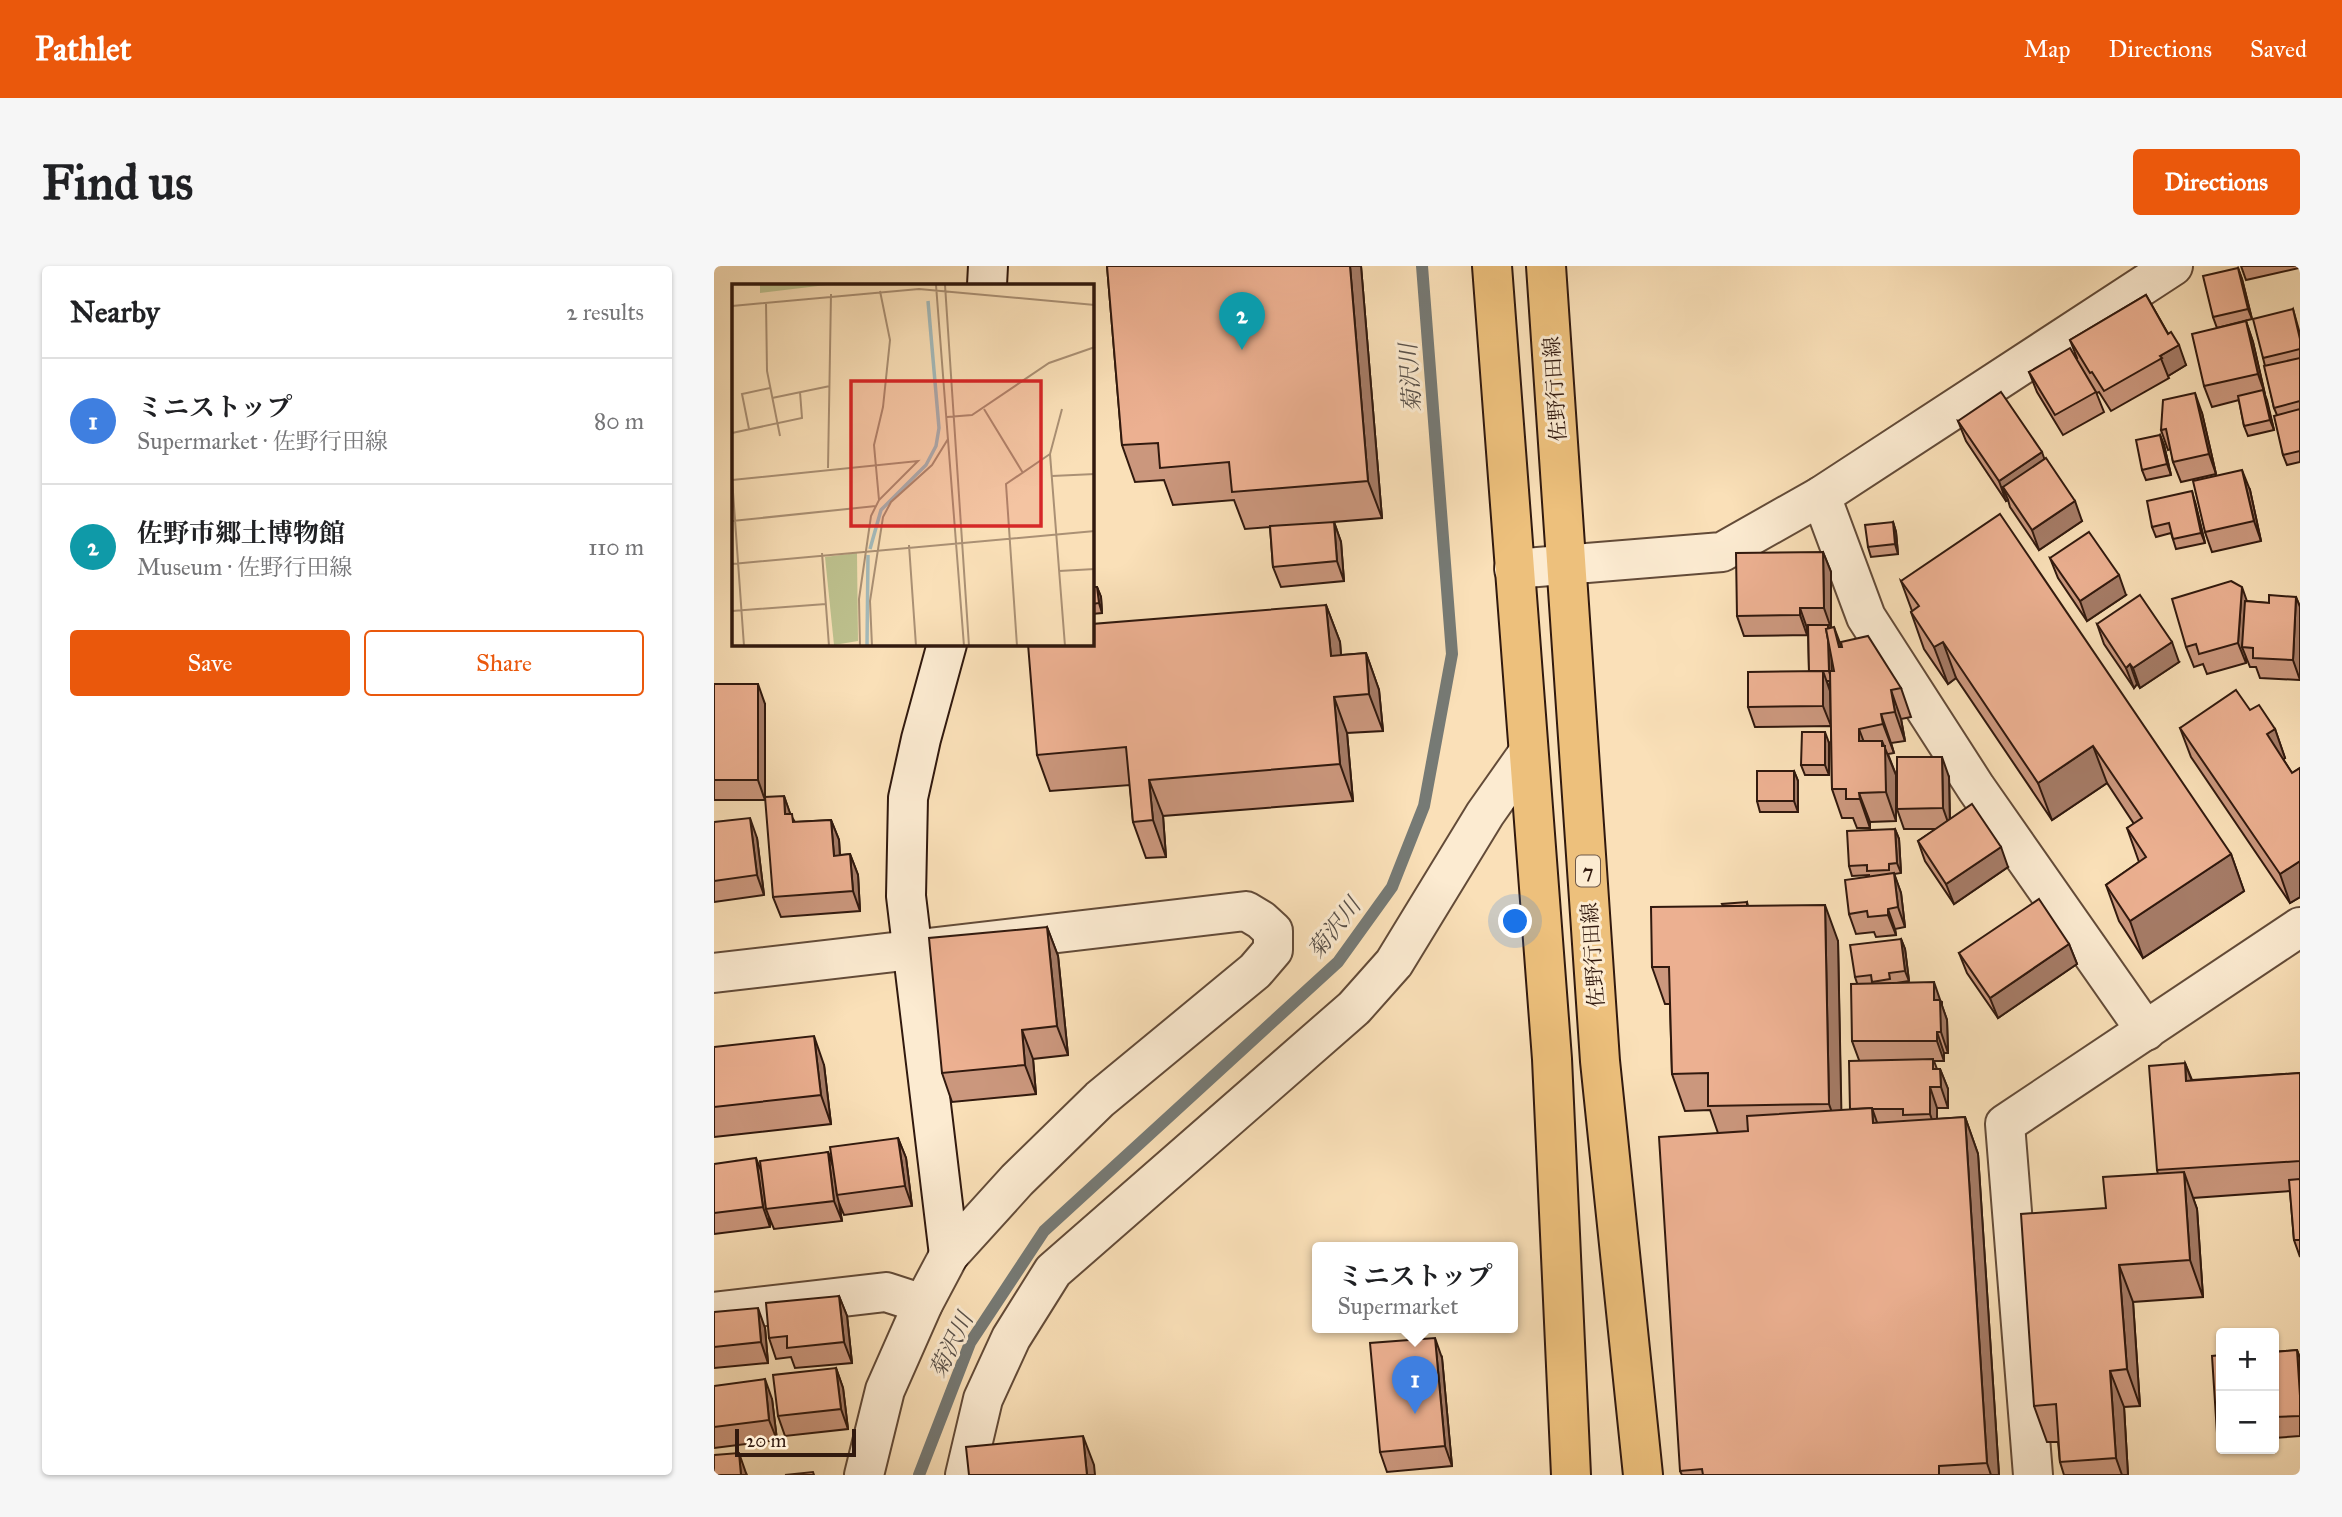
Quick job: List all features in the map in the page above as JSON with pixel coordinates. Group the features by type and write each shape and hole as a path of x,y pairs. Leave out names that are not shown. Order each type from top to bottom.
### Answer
{"main road":[{"path":"1492,266 1552,1059 1571,1475"},
{"name":"佐野行田線","path":"1546,266 1600,1061 1643,1475"}],"street":[{"path":"988,266 988,284"},
{"path":"1514,569 1722,552 1822,496 2173,266"},
{"path":"1822,496 1866,617 1976,788 2146,1031"},
{"path":"946,646 908,798 906,896 949,1255"},
{"path":"964,1475 983,1399 1011,1339 1053,1271 1354,1008 1395,963 1485,814 1528,753"},
{"path":"714,972 1246,911 1273,931 1273,950 1255,971 1100,1100 1017,1181 949,1255 923,1304 885,1390 864,1475"},
{"path":"2033,1475 2005,1124 2300,928"},
{"path":"714,1312 886,1292 923,1304"}],"building":[{"path":"1107,266 1350,266 1368,481 1232,492 1229,462 1160,468 1158,443 1122,445"},
{"path":"2238,268 2248,309 2213,317 2203,276"},
{"path":"2146,295 2168,334 2171,332 2179,345 2160,356 2162,358 2104,391 2070,340"},
{"path":"2293,309 2300,349 2263,358 2253,319"},
{"path":"2246,321 2258,374 2204,386 2192,334"},
{"path":"2070,348 2096,392 2055,415 2029,372"},
{"path":"2300,358 2300,401 2274,408 2264,366"},
{"path":"2263,390 2270,420 2244,426 2238,396"},
{"path":"2001,392 2042,452 1999,481 1958,421"},
{"path":"2195,393 2209,454 2173,462 2166,429 2161,430 2163,400"},
{"path":"2300,409 2300,451 2283,455 2274,416"},
{"path":"2160,435 2167,464 2142,470 2136,440"},
{"path":"2046,458 2075,501 2032,530 2003,487"},
{"path":"2242,470 2254,521 2205,532 2193,481"},
{"path":"2192,491 2201,533 2173,539 2169,523 2152,527 2147,501"},
{"path":"2000,514 2231,854 2130,921 2106,885 2146,857 2127,828 2142,818 2093,746 2038,783 1943,642 1934,647 1911,612 1919,606 1901,581"},
{"path":"1334,522 1337,561 1273,567 1270,526"},
{"path":"1893,522 1895,544 1868,547 1865,525"},
{"path":"2089,532 2119,575 2080,601 2050,558"},
{"path":"1823,552 1824,608 1800,608 1800,615 1737,616 1736,553"},
{"path":"2231,581 2242,587 2238,643 2199,654 2196,644 2186,647 2172,599"},
{"path":"1094,587 1097,587 1099,603 1094,604"},
{"path":"2140,595 2172,642 2133,668 2130,664 2126,668 2097,624"},
{"path":"2269,595 2296,597 2293,660 2253,658 2253,648 2242,647 2245,601 2269,603"},
{"path":"1326,605 1331,656 1366,653 1369,694 1334,697 1340,764 1149,780 1153,820 1133,822 1126,747 1037,755 1028,646 1094,646 1094,624"},
{"path":"1808,625 1828,625 1829,671 1809,671"},
{"path":"1834,627 1839,647 1842,647 1841,642 1868,636 1901,688 1891,690 1895,712 1881,714 1883,724 1859,729 1859,741 1882,741 1882,746 1885,746 1886,792 1859,793 1860,799 1846,799 1846,789 1832,789 1830,671 1834,671 1826,629"},
{"path":"1823,671 1823,706 1748,707 1748,672"},
{"path":"714,684 758,684 758,780 714,780"},
{"path":"2236,690 2250,710 2259,705 2275,729 2267,734 2292,773 2300,768 2300,861 2280,874 2180,728"},
{"path":"1802,732 1825,732 1825,765 1801,765"},
{"path":"1897,757 1942,757 1943,808 1897,809"},
{"path":"1757,771 1794,771 1794,801 1757,801"},
{"path":"784,796 785,814 792,814 793,822 831,820 834,856 850,854 853,891 773,897 765,797"},
{"path":"1972,804 2001,847 1946,884 1918,841"},
{"path":"750,818 757,875 714,881 714,822"},
{"path":"1895,829 1897,863 1889,864 1889,870 1867,871 1867,865 1849,866 1847,831"},
{"path":"1894,873 1898,907 1888,909 1888,915 1868,917 1867,911 1849,914 1845,880"},
{"path":"2039,899 2069,944 1990,998 1959,953"},
{"path":"1747,902 1747,906 1722,904"},
{"path":"1825,905 1829,1104 1708,1106 1708,1073 1672,1074 1669,967 1652,967 1651,907"},
{"path":"1047,927 1057,1026 1022,1030 1025,1065 942,1073 929,938"},
{"path":"1901,939 1905,971 1889,973 1890,979 1872,982 1871,975 1855,977 1850,945"},
{"path":"1934,982 1934,1000 1940,1000 1941,1032 1937,1032 1937,1041 1852,1041 1851,984"},
{"path":"814,1036 821,1095 714,1107 714,1047"},
{"path":"1933,1059 1933,1069 1940,1069 1941,1087 1930,1087 1930,1114 1903,1115 1903,1109 1850,1109 1849,1061"},
{"path":"2185,1063 2186,1081 2300,1073 2300,1161 2157,1170 2149,1066"},
{"path":"1872,1108 1873,1123 1965,1117 1987,1463 1939,1466 1939,1475 1703,1475 1702,1469 1680,1471 1659,1137 1748,1131 1747,1116"},
{"path":"898,1138 905,1186 837,1195 830,1147"},
{"path":"828,1152 834,1201 766,1209 760,1161"},
{"path":"756,1158 763,1207 714,1213 714,1164"},
{"path":"2184,1172 2190,1260 2119,1265 2127,1369 2110,1371 2116,1458 2060,1462 2056,1404 2034,1406 2021,1214 2106,1208 2103,1177"},
{"path":"2300,1179 2300,1240 2294,1240 2289,1180"},
{"path":"839,1296 844,1342 787,1348 787,1336 769,1338 766,1303"},
{"path":"758,1308 761,1342 714,1347 714,1312"},
{"path":"1435,1338 1445,1446 1380,1452 1370,1343"},
{"path":"2297,1350 2300,1416 2279,1417 2279,1352"},
{"path":"2212,1356 2216,1356 2216,1418"},
{"path":"836,1368 841,1409 778,1416 773,1375"},
{"path":"765,1379 769,1420 714,1427 714,1386"},
{"path":"1083,1436 1087,1475 969,1475 966,1447"},
{"path":"739,1453 741,1475 714,1475 714,1455"},
{"path":"813,1472 814,1475 785,1475"}],"waterway":[{"name":"菊沢川","path":"919,1475 970,1343 1044,1231 1338,962 1392,887 1424,806 1452,654 1422,266"}],"place":[{"name":"佐野市郷土博物館","path":"1242,350"},
{"name":"ミニストップ","path":"1415,1414"}]}
